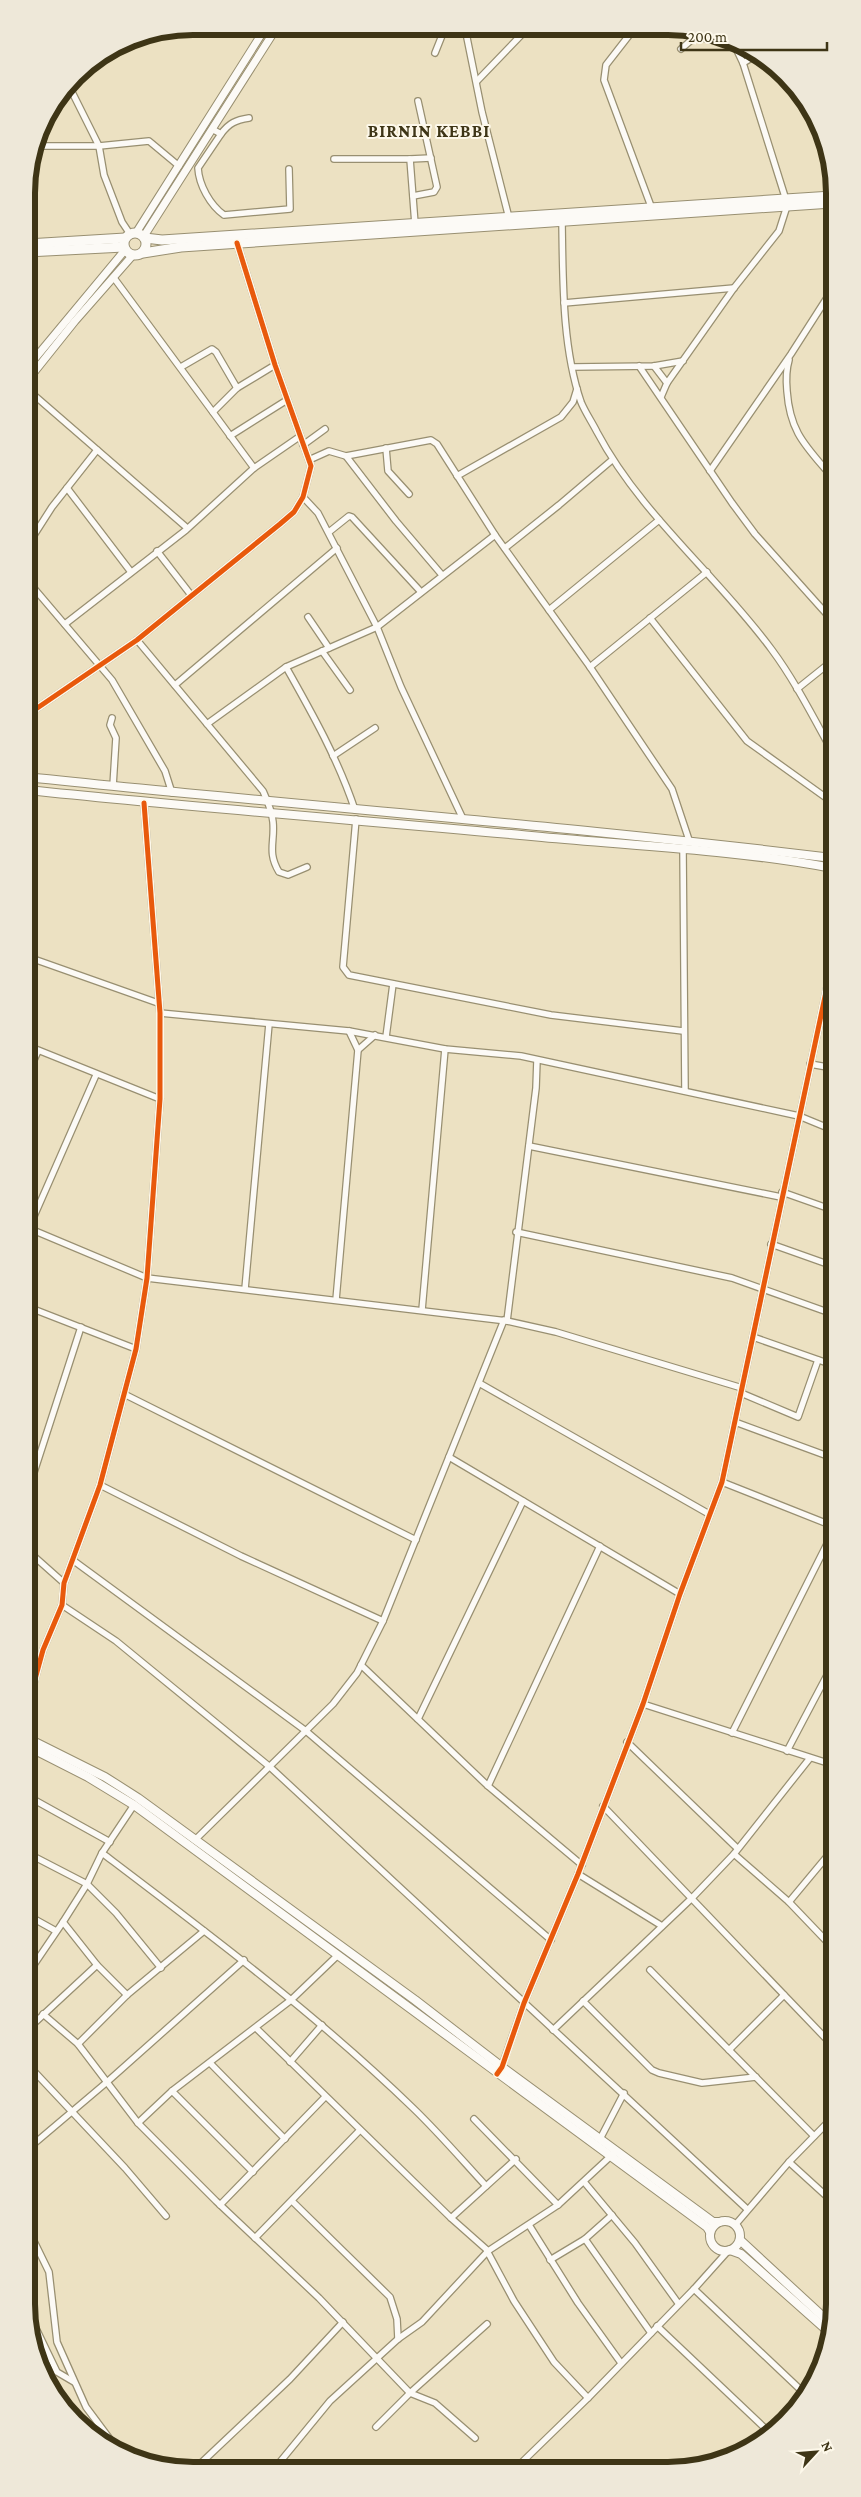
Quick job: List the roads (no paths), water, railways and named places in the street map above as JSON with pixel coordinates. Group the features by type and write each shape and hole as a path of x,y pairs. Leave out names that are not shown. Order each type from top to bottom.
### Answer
{"main road":[{"path":"138,254 166,248 562,222 786,203 826,197"},
{"path":"35,244 133,239 162,240 652,209 826,203"},
{"path":"133,239 138,254"},
{"path":"35,251 133,239 146,248 138,254"},
{"path":"35,778 172,793 689,840 826,857"},
{"path":"35,791 144,803 356,819 683,849 826,867"},
{"path":"35,1741 105,1777 338,1955 500,2071 600,2139 712,2222 719,2222"},
{"path":"35,1750 88,1777 184,1836 196,1840 415,2000 500,2071 611,2158 707,2227 714,2248 721,2252 729,2251 741,2254 824,2329"},
{"path":"710,2232 714,2225 719,2222 726,2220 736,2224 740,2231 740,2240 736,2247 729,2251"},
{"path":"740,2240 825,2319"}],"street":[{"path":"133,239 261,35"},
{"path":"35,370 64,328 133,239 212,129 272,35"},
{"path":"435,53 442,35"},
{"path":"467,35 482,112 509,218"},
{"path":"477,81 521,35"},
{"path":"629,35 606,65 604,80 652,209"},
{"path":"681,49 694,37"},
{"path":"661,397 667,382 734,288 779,231 786,203 737,51"},
{"path":"742,62 750,58"},
{"path":"72,92 99,146 104,175 122,222 133,239"},
{"path":"413,196 434,192 436,189 418,101"},
{"path":"249,118 235,120 227,126 198,168 198,174 211,202 224,215 290,209 289,169"},
{"path":"205,124 221,134"},
{"path":"42,146 99,146 149,141 179,166"},
{"path":"334,159 431,158"},
{"path":"410,159 415,224"},
{"path":"562,222 564,303 573,366 582,403 612,460 659,520 707,572 772,650 826,740"},
{"path":"35,710 137,640 294,512 303,498 311,471 309,460 302,445 275,365 238,243"},
{"path":"35,359 138,254"},
{"path":"114,278 254,468"},
{"path":"564,303 734,288"},
{"path":"710,471 791,354 826,299"},
{"path":"181,367 212,349 216,352 237,388"},
{"path":"791,354 786,374 789,415 795,431 826,470"},
{"path":"573,366 654,366 683,361"},
{"path":"213,412 237,388 275,365"},
{"path":"639,366 755,534 826,613"},
{"path":"654,366 667,382"},
{"path":"457,476 561,418 573,402 578,388"},
{"path":"35,396 186,527"},
{"path":"230,436 287,400"},
{"path":"302,445 325,429"},
{"path":"65,624 186,530 186,527 254,468 299,436"},
{"path":"309,460 329,451 346,456 431,440 437,444 495,535 590,667 672,789 689,840"},
{"path":"386,448 388,471 408,494"},
{"path":"35,534 67,488 97,450"},
{"path":"346,456 396,521 442,576"},
{"path":"505,548 612,460"},
{"path":"67,488 131,572"},
{"path":"303,498 318,513 329,532 377,627 401,687 463,819"},
{"path":"329,532 349,516 352,517 421,592"},
{"path":"549,610 659,520"},
{"path":"208,724 286,667 377,627 495,535"},
{"path":"174,685 337,548"},
{"path":"157,551 191,595"},
{"path":"590,667 707,572"},
{"path":"35,589 112,680 166,771 172,793"},
{"path":"308,616 329,648"},
{"path":"650,618 747,742 826,798"},
{"path":"137,640 263,791 273,822 272,856 279,872 288,875 307,867"},
{"path":"322,651 350,690"},
{"path":"797,689 826,666"},
{"path":"286,667 333,756 355,810"},
{"path":"112,718 110,725 116,738 113,786"},
{"path":"333,756 375,728"},
{"path":"35,1679 43,1650 62,1605 64,1583 74,1561 100,1485 136,1349 147,1278 160,1099 160,1013 144,803"},
{"path":"356,819 343,967 348,975 551,1015 683,1031"},
{"path":"683,849 683,1031 685,1090"},
{"path":"35,959 158,1003"},
{"path":"386,1037 393,984"},
{"path":"500,2071 524,2004 582,1864 643,1704 680,1594 722,1482 826,990"},
{"path":"160,1013 349,1031 445,1049 521,1056 799,1116 826,1127"},
{"path":"245,1289 269,1024"},
{"path":"336,1300 358,1050 349,1031"},
{"path":"358,1050 375,1035"},
{"path":"422,1310 445,1049"},
{"path":"35,1050 160,1099"},
{"path":"35,1058 38,1051"},
{"path":"196,1840 333,1704 361,1665 383,1621 505,1320 529,1146 537,1060"},
{"path":"810,1064 826,1067"},
{"path":"35,1213 96,1075"},
{"path":"529,1146 782,1195 826,1208"},
{"path":"35,1232 147,1278 505,1320 556,1332 741,1391 799,1416 818,1360"},
{"path":"516,1232 732,1278 826,1311"},
{"path":"771,1244 826,1264"},
{"path":"35,1311 136,1349"},
{"path":"35,1469 81,1327"},
{"path":"752,1337 826,1363"},
{"path":"479,1383 710,1514"},
{"path":"124,1394 416,1540"},
{"path":"735,1422 826,1455"},
{"path":"449,1457 680,1594"},
{"path":"722,1482 826,1523"},
{"path":"100,1485 241,1556 383,1621"},
{"path":"418,1719 524,1501"},
{"path":"488,1786 600,1546"},
{"path":"732,1733 826,1546"},
{"path":"35,1557 64,1583"},
{"path":"74,1561 306,1731 551,1940"},
{"path":"62,1605 116,1641 270,1767 747,2209"},
{"path":"361,1665 488,1786 582,1864"},
{"path":"787,1751 826,1677"},
{"path":"643,1704 826,1763"},
{"path":"628,1742 826,1941"},
{"path":"553,2030 692,1898 736,1851 810,1758"},
{"path":"35,1800 110,1842"},
{"path":"35,1963 87,1884 102,1853 134,1805"},
{"path":"604,1806 826,2039"},
{"path":"102,1853 244,1960 322,2025 414,2110 486,2186"},
{"path":"35,1857 87,1884 116,1913 161,1968"},
{"path":"789,1902 826,1858"},
{"path":"578,1874 662,1926"},
{"path":"35,1919 56,1931"},
{"path":"63,1922 97,1965 128,1995"},
{"path":"78,2044 128,1995 204,1931"},
{"path":"138,2123 172,2091 291,2000 338,1955"},
{"path":"35,2143 107,2082 244,1960"},
{"path":"35,2022 97,1965"},
{"path":"650,1970 814,2136"},
{"path":"729,2050 784,1995"},
{"path":"583,2002 652,2070 702,2082 756,2078"},
{"path":"43,2014 78,2044 138,2123 220,2205 343,2322 377,2360 410,2392 435,2403 475,2438"},
{"path":"290,2062 322,2025"},
{"path":"256,2028 325,2097 488,2251 514,2301 554,2362 588,2398"},
{"path":"210,2063 284,2139"},
{"path":"35,2072 166,2216"},
{"path":"172,2091 253,2172"},
{"path":"600,2139 624,2093"},
{"path":"220,2205 325,2097"},
{"path":"474,2120 516,2159 558,2205"},
{"path":"736,2224 747,2209 826,2125"},
{"path":"255,2238 360,2130"},
{"path":"280,2462 330,2401 398,2339 422,2322 488,2251 558,2205 611,2158 615,2150"},
{"path":"451,2218 516,2159"},
{"path":"790,2162 826,2196"},
{"path":"585,2182 635,2243 678,2304"},
{"path":"292,2201 390,2297 397,2319 398,2339"},
{"path":"550,2260 585,2239 612,2215"},
{"path":"528,2225 621,2363"},
{"path":"585,2239 651,2333"},
{"path":"35,2243 49,2272 57,2342 86,2407 110,2438"},
{"path":"522,2462 588,2398 729,2251"},
{"path":"694,2289 801,2389"},
{"path":"202,2462 290,2379 343,2322"},
{"path":"376,2427 410,2392 487,2324"},
{"path":"657,2326 765,2428"},
{"path":"37,2329 57,2372 74,2382"}],"district":[{"name":"BIRNIN KEBBI","path":"429,131"}]}
